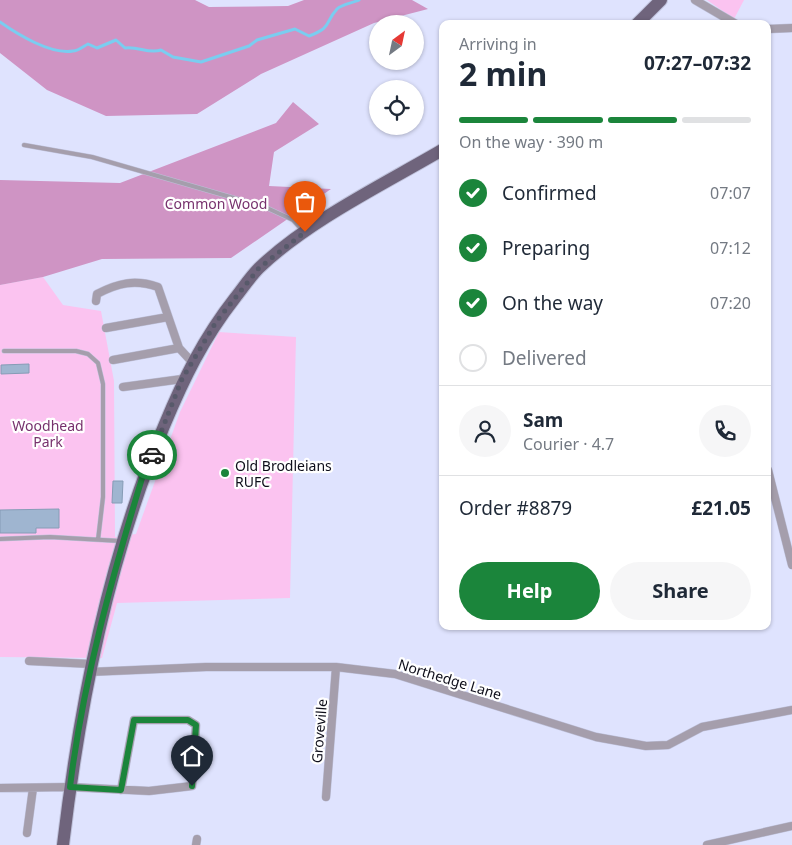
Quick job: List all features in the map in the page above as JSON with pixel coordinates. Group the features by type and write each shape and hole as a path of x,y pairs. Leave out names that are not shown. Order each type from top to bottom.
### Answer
{"main road":[{"path":"641,20 661,0"},
{"path":"63,845 70,787 90,668 123,542 143,475 182,379 216,322 259,268 305,232 439,152"}],"street":[{"path":"695,0 729,20"},
{"path":"771,29 792,28"},
{"path":"96,301 97,294 116,284 143,282 158,287 178,348 192,362"},
{"path":"106,328 168,318"},
{"path":"113,360 178,348"},
{"path":"123,387 182,379"},
{"path":"771,482 792,565"},
{"name":"Northedge Lane","path":"28,661 90,668 336,666 395,674 596,737 646,746 668,746 702,727 792,710"},
{"name":"Groveville","path":"326,797 336,666"},
{"path":"0,788 70,787 121,790 149,791 192,786 196,725 188,720 134,720 121,790"},
{"path":"27,833 33,788"},
{"path":"707,845 792,826"}],"lane":[{"path":"24,145 92,157 265,207 293,220 305,232"},
{"path":"4,351 76,351 88,354 98,363 103,384 103,497 98,540"},
{"path":"0,539 50,537 123,542"}],"green space":[{"path":"0,0 195,0 209,7 288,6 304,0 412,0 428,9 405,15 369,15 369,25 261,74 197,114 106,116 47,90 0,53"},
{"path":"707,0 744,0 734,19"},
{"name":"Common Wood","path":"293,102 319,124 274,152 269,186 331,189 231,258 102,259 43,277 0,285 0,180 120,183 276,123"},
{"name":"Old Brodleians RUFC","path":"43,277 63,305 101,311 114,381 115,537 136,534 180,412 219,332 296,337 290,598 117,603 102,658 0,657 0,285"}],"building":[{"path":"29,364 29,373 1,374 1,365"},
{"path":"113,481 123,481 122,503 112,503"},
{"path":"59,509 59,528 36,528 36,533 0,533 0,510"}],"waterway":[{"path":"0,22 25,38 55,50 75,51 88,44 97,48 116,40 125,48 161,50 173,57 201,62 249,46 257,40 295,29 309,36 317,33 325,27 339,7 359,0"}],"way so far":[{"path":"152,455 182,379 216,322 259,268 305,232"}],"place":[{"name":"Old Brodleians RUFC","path":"225,473"}],"route":[{"path":"152,455 143,475 106,602 89,672 73,759 70,787 121,790 134,720 188,720 196,725 192,786"}],"park label":[{"name":"Woodhead Park","path":"48,434"}]}
